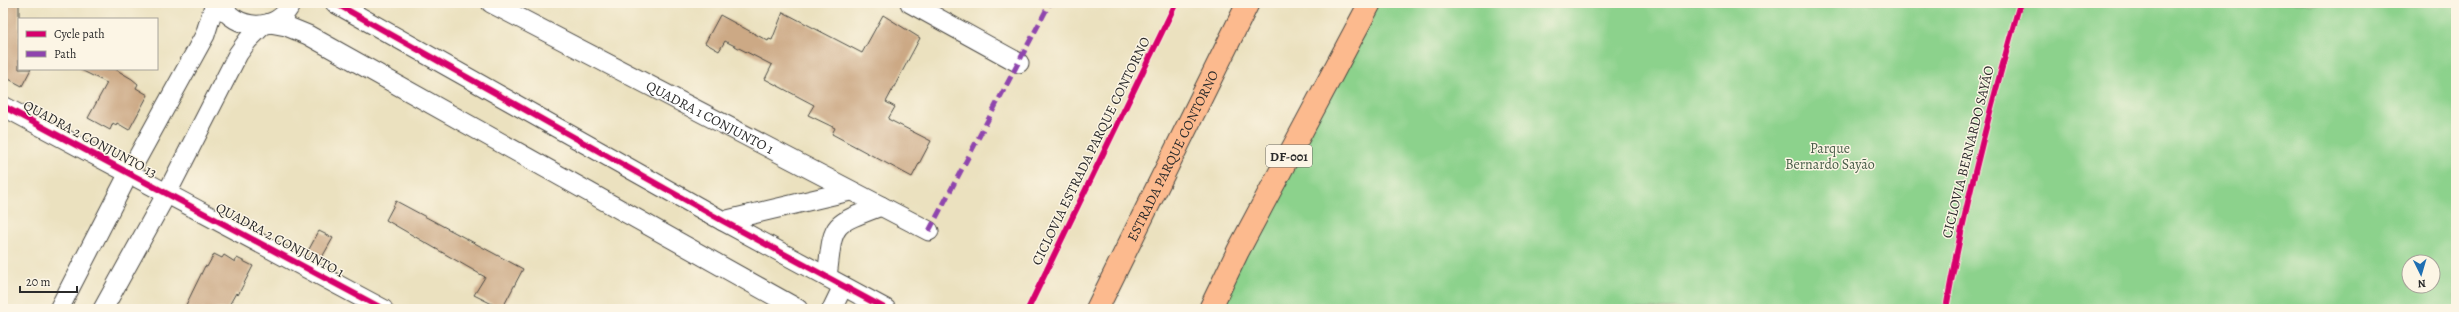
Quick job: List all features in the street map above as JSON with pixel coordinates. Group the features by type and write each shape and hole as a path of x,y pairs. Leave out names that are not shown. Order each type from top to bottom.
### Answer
{"main road":[{"name":"ESTRADA PARQUE CONTORNO","path":"1097,309 1248,3"},
{"name":"DF-001","path":"1210,309 1238,251 1370,3"}],"street":[{"path":"60,309 129,173 205,35 215,3"},
{"path":"220,3 223,9 234,20 248,25 266,24 286,26 308,35 798,309"},
{"path":"103,309 167,193 238,54 248,40 266,24 288,10 291,3"},
{"path":"335,3 723,221 886,309"},
{"name":"QUADRA 1 CONJUNTO 1","path":"491,3 928,232"},
{"path":"910,3 1019,63"},
{"name":"QUADRA 2 CONJUNTO 13","path":"3,106 167,193"},
{"path":"723,221 850,191"},
{"name":"QUADRA 2 CONJUNTO 1","path":"167,193 383,309"},
{"path":"827,277 834,230 843,221 880,206"},
{"path":"832,309 843,286"}],"green space":[{"name":"Parque Bernardo Sayão","path":"1365,3 2456,3 2456,309 1203,309"}],"building":[{"path":"3,3 19,3 18,70 30,70 22,86 3,76"},
{"path":"783,12 862,53 883,15 920,38 886,102 895,107 888,119 931,141 912,177 832,134 835,128 808,115 814,105 765,79 772,65 725,41 719,51 705,43 720,15 768,41 769,39 772,40"},
{"path":"81,70 117,70 132,79 138,84 136,88 148,95 129,130 117,123 116,125 113,123 110,130 88,118 107,83"},
{"path":"396,201 523,269 502,309 474,295 485,277 386,220"},
{"path":"319,231 333,238 321,259 308,251"},
{"path":"214,254 222,258 224,255 235,262 237,258 253,266 238,295 236,293 227,309 184,309 205,266 207,267"}],"marked path":[{"path":"929,231 1050,3"}],"cycle path":[{"path":"335,3 723,221 886,309"},
{"name":"CICLOVIA ESTRADA PARQUE CONTORNO","path":"1028,309 1176,3"},
{"name":"CICLOVIA BERNARDO SAYÃO","path":"1946,309 1961,232 1979,155 2020,3"},
{"path":"3,106 383,309"}]}
